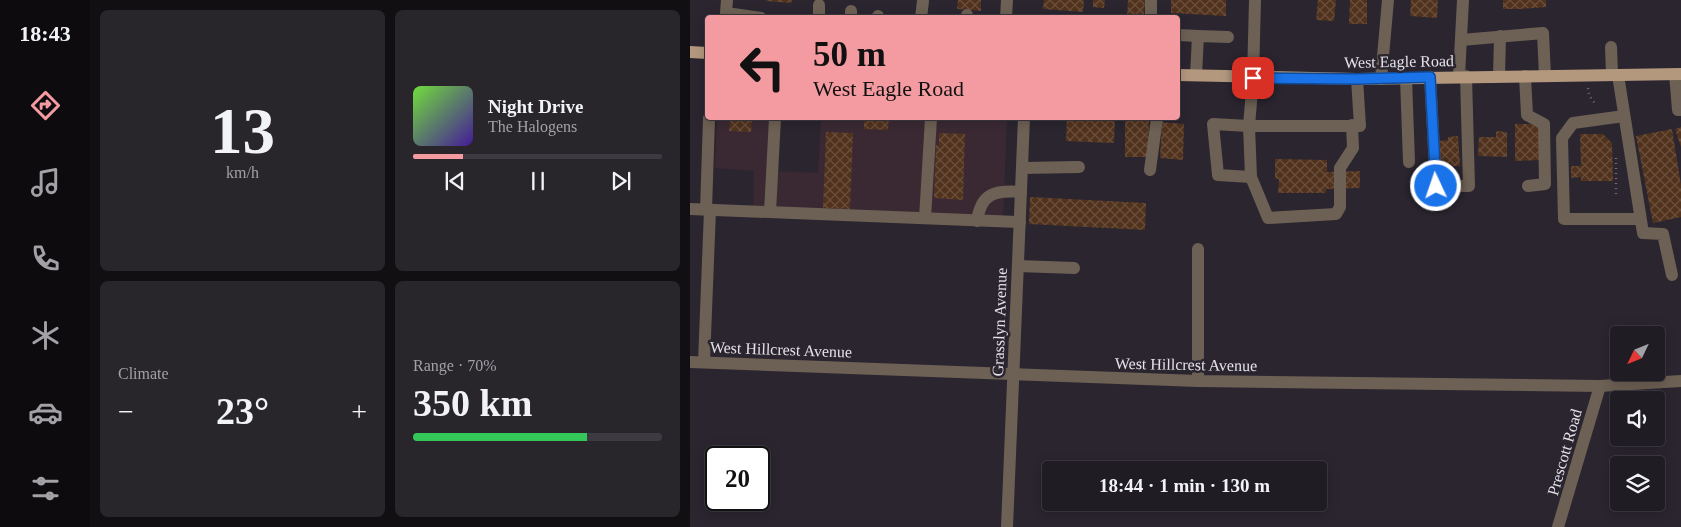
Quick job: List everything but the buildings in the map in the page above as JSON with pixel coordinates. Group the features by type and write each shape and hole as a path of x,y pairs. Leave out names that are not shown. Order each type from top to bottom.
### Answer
{"main road":[{"path":"690,52 705,53"},
{"name":"West Eagle Road","path":"1180,75 1357,79 1678,74"}],"street":[{"path":"727,0 726,13 740,15"},
{"path":"1006,15 1007,0"},
{"path":"1151,0 1151,15"},
{"path":"1255,0 1253,78 1249,126 1251,177 1268,218 1336,214 1340,207 1340,168 1353,148 1352,125"},
{"path":"1381,78 1388,0"},
{"path":"1430,77 1436,186 1469,186 1462,76 1463,0"},
{"path":"921,15 923,1"},
{"path":"1461,40 1543,33 1545,76"},
{"path":"1180,35 1228,37"},
{"path":"1196,75 1198,36"},
{"path":"1499,76 1500,36"},
{"path":"1611,47 1643,233 1663,234 1672,275"},
{"path":"1678,74 1678,110 1681,110"},
{"path":"1525,76 1526,115 1544,124 1546,184 1528,186"},
{"path":"1406,78 1409,162"},
{"path":"1251,177 1218,176 1213,124 1249,126 1360,126 1357,79"},
{"path":"1624,116 1573,123 1562,138 1564,219 1640,219"},
{"path":"704,362 709,120"},
{"path":"770,212 775,120"},
{"path":"926,218 931,120"},
{"name":"Grasslyn Avenue","path":"1007,527 1024,120"},
{"path":"1150,170 1157,120"},
{"path":"1022,168 1078,167"},
{"path":"977,220 979,206 989,196 1006,191 1021,192"},
{"path":"690,209 1020,222"},
{"path":"1198,249 1198,381"},
{"path":"1018,266 1074,268"},
{"name":"West Hillcrest Avenue","path":"690,362 1198,381 1600,386 1681,381"},
{"name":"Prescott Road","path":"1558,527 1600,386"}],"shaded area":[{"path":"717,120 770,120 768,171 818,173 821,120 1007,120 1003,219 753,206 754,171 715,168"}],"route":[{"path":"1253,78 1357,79 1430,77 1436,186"}]}
